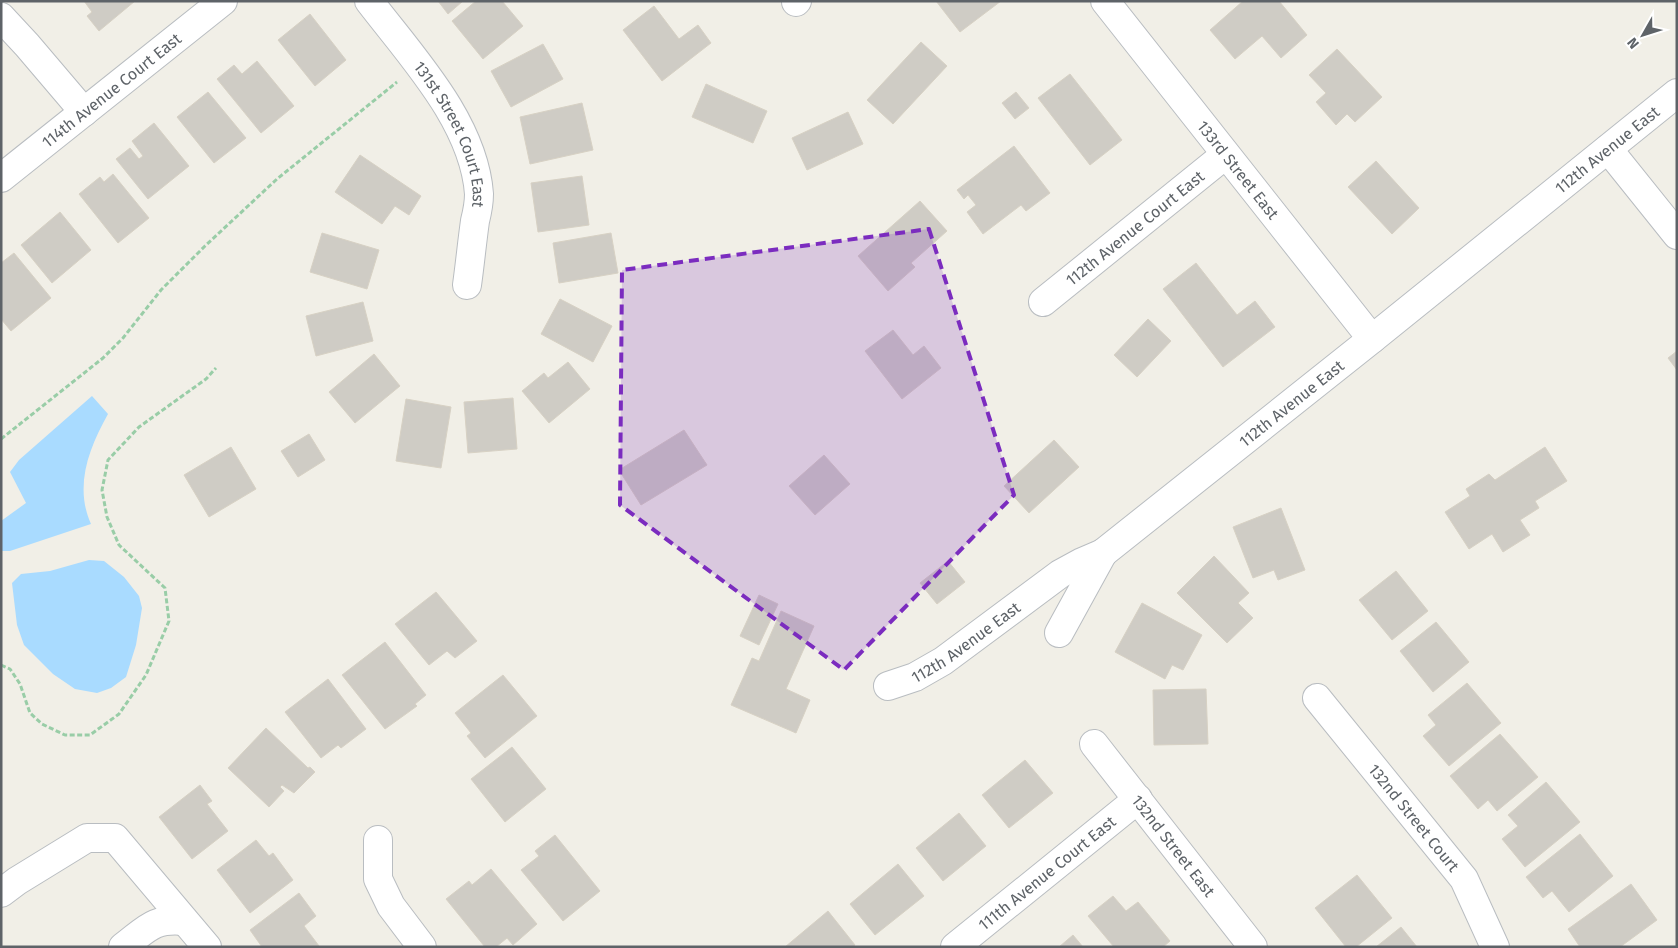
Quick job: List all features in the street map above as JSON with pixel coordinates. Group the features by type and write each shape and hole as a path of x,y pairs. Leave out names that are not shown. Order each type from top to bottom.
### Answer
{"street":[{"name":"114th Avenue Court East","path":"1,178 223,1"},
{"name":"131st Street Court East","path":"369,1 440,94 456,120 467,146 475,172 479,196 467,285"},
{"name":"133rd Street East","path":"1105,1 1372,339"},
{"path":"1,17 84,112"},
{"name":"112th Avenue East","path":"888,686 914,677 943,661 1060,574 1103,553 1677,93"},
{"path":"1608,149 1677,235"},
{"name":"112th Avenue Court East","path":"1043,302 1226,155"},
{"path":"1059,633 1103,553"},
{"name":"132nd Street Court","path":"1317,698 1464,879 1495,947"},
{"name":"132nd Street East","path":"1094,744 1253,947"},
{"name":"111th Avenue Court East","path":"955,947 1138,799"},
{"path":"1,893 17,881 88,838 115,838 206,947"},
{"path":"378,840 378,879 391,906 422,947"},
{"path":"123,947 156,922 169,919 184,921"}],"path":[{"path":"1,439 104,358 123,338 161,290 277,179 418,65"},
{"path":"1,665 10,668 20,684 30,713 42,724 65,735 90,735 119,714 146,676 169,621 165,588 119,545 106,517 102,490 108,460 139,427 206,379 216,368"}],"highlighted area":[{"path":"929,229 1014,495 844,670 620,505 622,270"}],"water":[{"path":"92,396 108,414 95,440 86,468 84,496 91,524 10,551 1,551 1,521 26,503 10,472 19,460"},
{"path":"89,560 104,561 124,577 139,596 142,608 136,645 126,677 111,688 97,693 75,689 53,674 24,645 17,625 12,583 21,574 50,571"}],"building":[{"path":"84,1 135,1 99,31 87,16 92,12"},
{"path":"438,1 463,1 448,14"},
{"path":"476,1 502,1 523,26 483,59 452,21"},
{"path":"936,1 1001,1 960,32"},
{"path":"1243,1 1279,1 1307,35 1281,58 1262,36 1235,59 1210,30"},
{"path":"654,6 679,39 698,25 711,43 662,81 623,30"},
{"path":"310,14 346,60 315,86 278,40"},
{"path":"921,42 947,66 893,124 867,100"},
{"path":"543,44 563,79 511,107 491,71"},
{"path":"1337,49 1382,97 1355,122 1347,114 1336,125 1316,102 1326,93 1309,75"},
{"path":"257,61 294,106 261,133 217,79 234,65 242,74"},
{"path":"1070,74 1122,140 1090,165 1038,98"},
{"path":"706,84 767,111 753,143 692,117"},
{"path":"208,92 246,138 214,163 177,117"},
{"path":"1016,92 1029,108 1015,119 1002,103"},
{"path":"582,103 593,150 530,164 520,117"},
{"path":"848,112 863,144 807,170 792,138"},
{"path":"154,123 189,166 148,199 116,159 130,148 139,159 143,156 132,141"},
{"path":"1014,146 1050,193 1026,211 1021,205 983,234 967,212 976,205 968,195 964,199 957,190"},
{"path":"360,155 421,196 409,215 395,206 382,224 335,192"},
{"path":"1376,161 1419,208 1392,234 1348,187"},
{"path":"113,174 149,218 118,243 79,194 100,177 104,182"},
{"path":"582,176 589,225 538,232 531,183"},
{"path":"920,201 947,231 911,263 915,267 888,291 858,256"},
{"path":"60,212 91,250 52,283 21,245"},
{"path":"322,233 379,250 367,289 310,272"},
{"path":"611,233 618,273 559,283 553,243"},
{"path":"14,253 51,298 11,331 1,319 1,263"},
{"path":"1196,263 1237,315 1255,301 1275,327 1223,367 1163,289"},
{"path":"560,299 612,326 593,362 541,334"},
{"path":"363,302 373,341 316,356 306,316"},
{"path":"1148,319 1171,341 1137,377 1114,355"},
{"path":"893,330 913,355 924,346 941,368 902,399 865,351"},
{"path":"1677,351 1677,370 1668,358"},
{"path":"374,354 400,386 355,423 329,392"},
{"path":"568,362 590,389 549,423 522,391 544,373 548,378"},
{"path":"513,398 517,449 468,453 464,402"},
{"path":"406,399 451,407 441,468 396,461"},
{"path":"684,430 707,465 641,505 619,470"},
{"path":"309,434 325,460 298,477 281,451"},
{"path":"1054,440 1079,467 1029,513 1004,486"},
{"path":"231,447 256,489 209,517 184,475"},
{"path":"1545,447 1567,481 1535,501 1539,508 1520,520 1530,535 1503,552 1492,534 1469,549 1445,512 1470,496 1466,489 1489,474 1495,480"},
{"path":"824,455 850,484 815,515 789,486"},
{"path":"1281,508 1305,570 1278,580 1274,570 1253,578 1233,527"},
{"path":"1214,556 1249,593 1238,603 1253,618 1227,643 1177,593"},
{"path":"948,561 965,582 937,604 920,583"},
{"path":"1396,571 1428,611 1392,640 1359,600"},
{"path":"436,592 477,641 455,658 447,651 429,665 395,624"},
{"path":"759,595 778,604 759,645 740,636"},
{"path":"1142,603 1202,635 1183,670 1172,665 1165,679 1115,652"},
{"path":"781,611 814,626 786,689 810,700 796,733 731,705 752,658 759,661"},
{"path":"1436,622 1469,662 1433,692 1400,651"},
{"path":"385,642 426,695 415,704 417,706 385,729 342,675"},
{"path":"503,675 537,716 485,758 467,736 471,733 455,713"},
{"path":"328,679 366,729 341,748 338,745 321,758 285,712"},
{"path":"1467,683 1501,723 1449,766 1423,736 1436,725 1428,715"},
{"path":"1206,689 1208,744 1154,745 1153,690"},
{"path":"266,728 308,768 310,767 315,772 294,793 282,785 280,787 284,791 269,807 228,768"},
{"path":"1500,734 1538,777 1497,811 1488,800 1478,809 1450,776"},
{"path":"512,747 546,789 505,822 471,779"},
{"path":"1025,760 1053,793 1009,828 982,795"},
{"path":"1546,782 1580,822 1525,867 1502,839 1518,826 1508,815"},
{"path":"200,785 212,801 207,804 228,831 192,859 159,817"},
{"path":"959,813 986,846 943,881 916,848"},
{"path":"1580,834 1613,876 1569,912 1552,891 1543,898 1526,877"},
{"path":"555,835 600,891 563,921 521,870 539,856 535,851"},
{"path":"256,840 269,856 273,853 293,880 250,913 217,870"},
{"path":"898,864 924,896 875,935 850,904"},
{"path":"491,869 537,924 513,945 507,938 496,947 485,947 446,899 469,881 472,885"},
{"path":"1357,875 1392,918 1356,947 1346,947 1315,908"},
{"path":"1631,884 1657,920 1620,947 1580,947 1568,929"},
{"path":"299,893 316,916 304,926 319,946 262,947 250,930"},
{"path":"1113,896 1126,911 1138,902 1170,941 1163,947 1114,947 1088,916"},
{"path":"828,911 855,945 853,947 785,947"},
{"path":"1401,927 1417,947 1376,947"},
{"path":"1073,935 1083,947 1059,947"}]}
